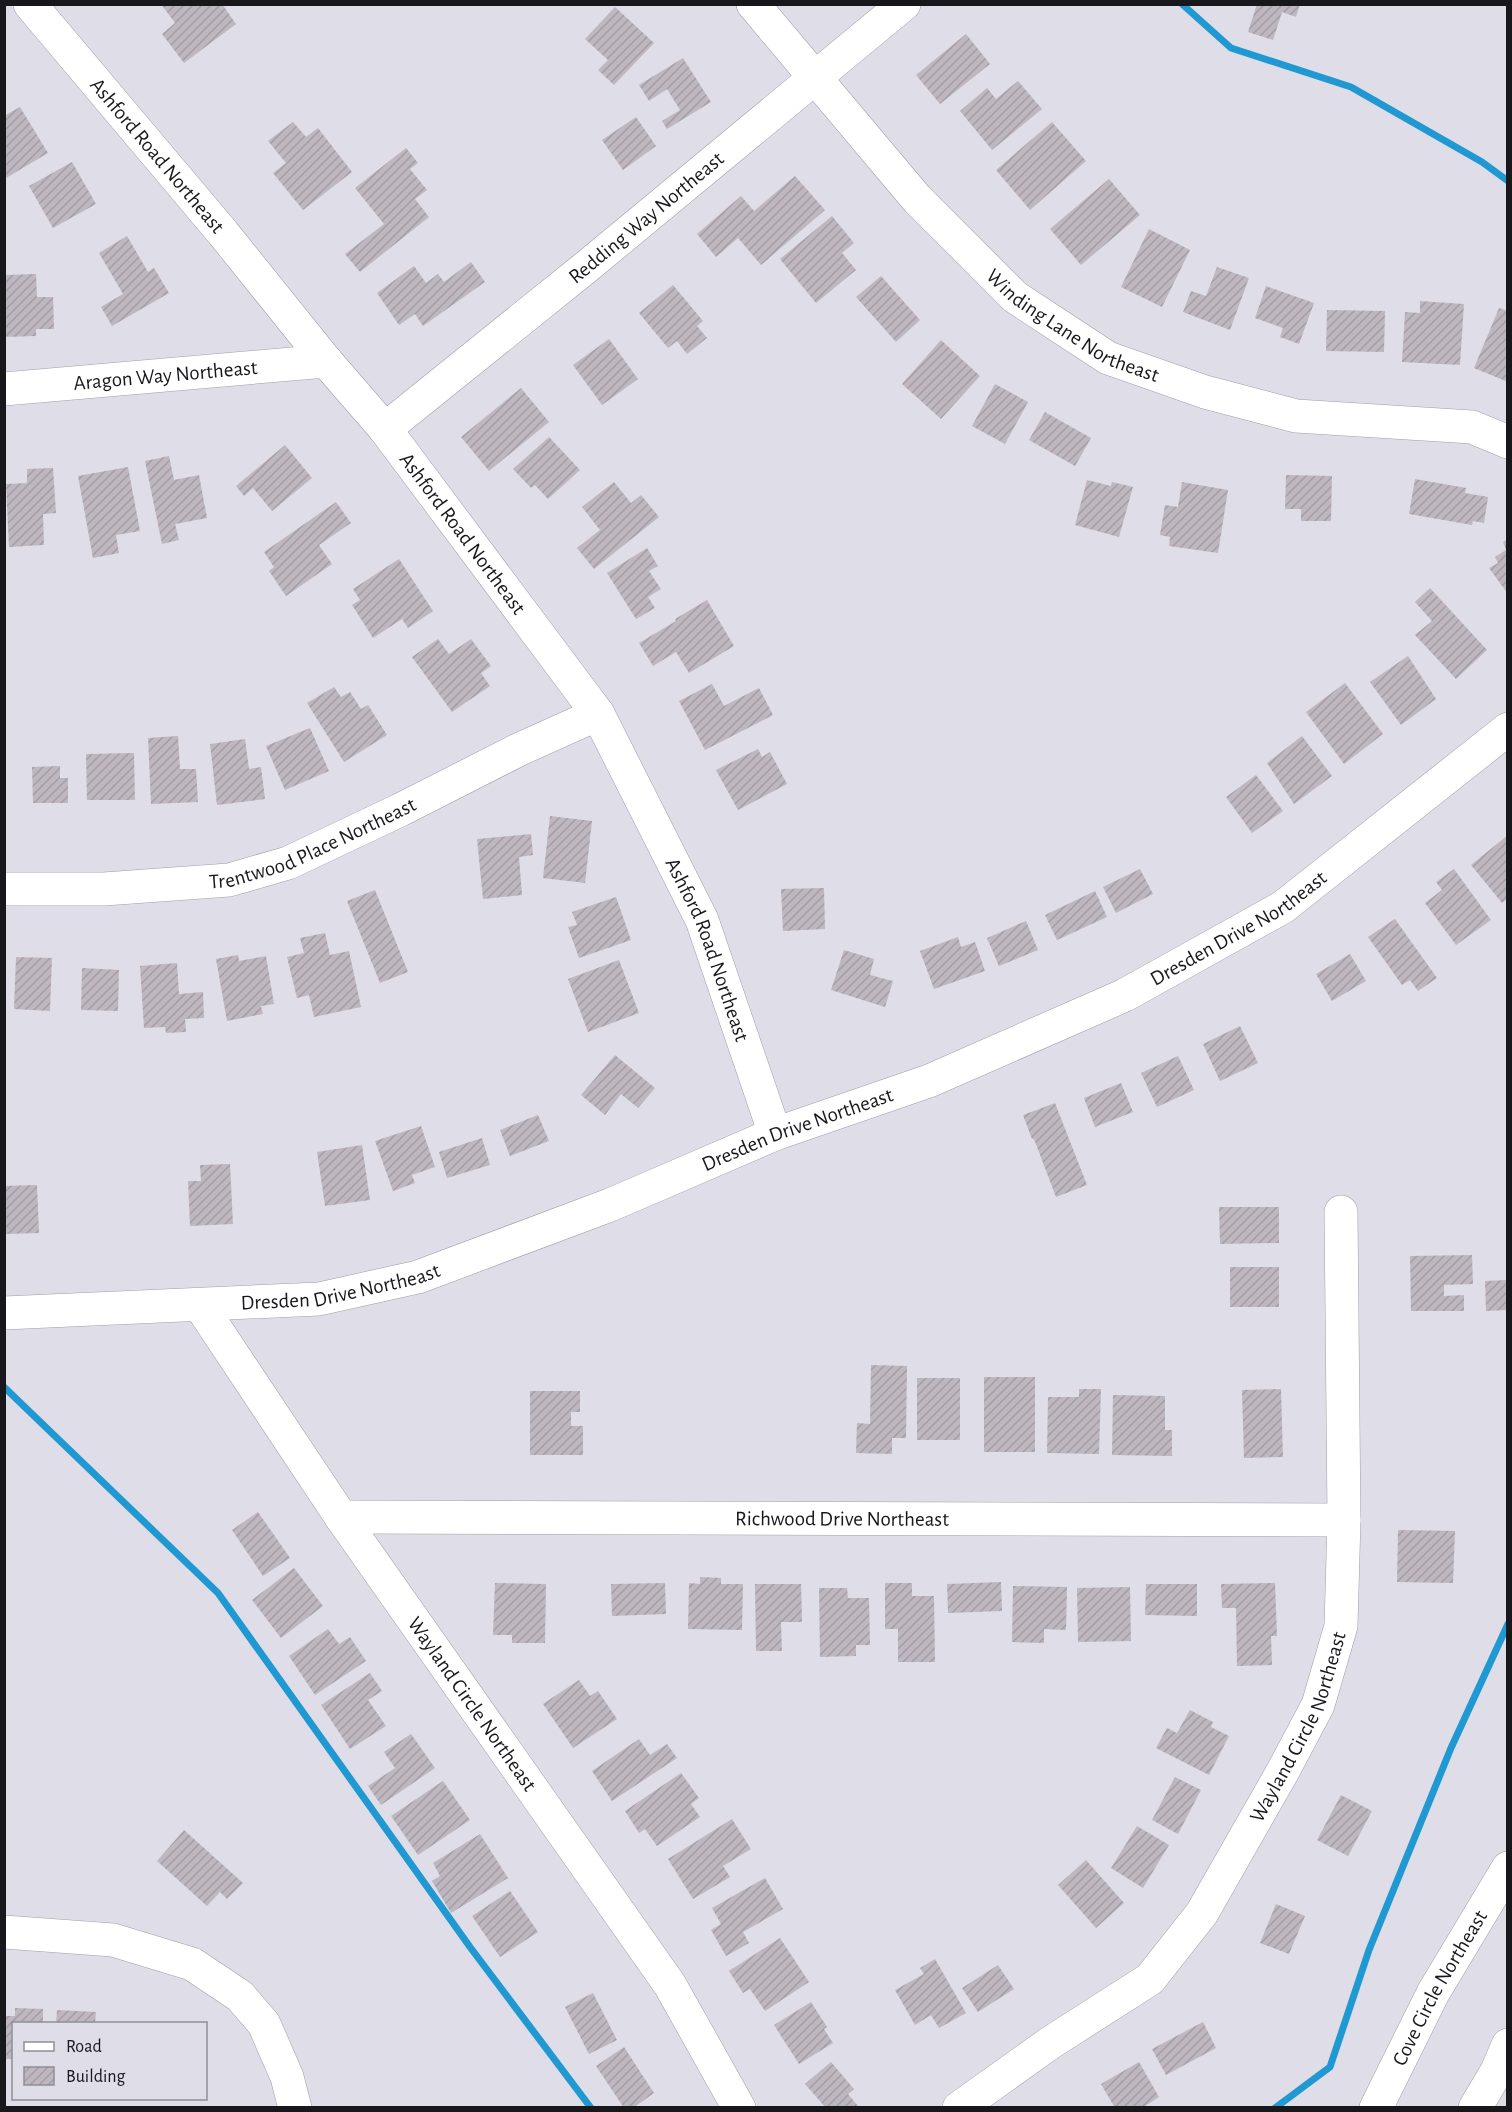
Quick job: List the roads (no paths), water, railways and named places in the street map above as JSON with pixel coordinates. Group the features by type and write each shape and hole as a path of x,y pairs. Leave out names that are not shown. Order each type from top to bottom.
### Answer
{"street":[{"name":"Ashford Road Northeast","path":"30,4 385,429 598,714 702,920 775,1134"},
{"name":"Winding Lane Northeast","path":"753,4 917,199 1015,297 1108,358 1205,392 1296,416 1472,427 1508,442"},
{"name":"Redding Way Northeast","path":"385,429 585,268 904,4"},
{"name":"Aragon Way Northeast","path":"4,389 326,361"},
{"name":"Trentwood Place Northeast","path":"4,889 104,889 229,880 288,862 400,810 520,749 598,714"},
{"name":"Dresden Drive Northeast","path":"4,1313 320,1299 418,1277 610,1205 775,1134 929,1081 1125,995 1283,907 1508,729"},
{"name":"Wayland Circle Northeast","path":"959,2108 1050,2043 1150,1979 1202,1913 1318,1705 1341,1626 1344,1520 1341,1212"},
{"name":"Wayland Circle Northeast","path":"200,1305 341,1517 670,1985 739,2108"},
{"name":"Richwood Drive Northeast","path":"341,1517 1344,1520"},
{"name":"Cove Circle Northeast","path":"1376,2108 1432,1993 1508,1868"},
{"path":"4,1932 113,1940 192,1964 240,1996 264,2024 287,2077 295,2108"},
{"path":"1475,2108 1497,2071 1508,2045"}],"waterway":[{"path":"1182,4 1231,48 1351,87 1482,162 1508,181"},
{"path":"4,1387 218,1593 470,1947 591,2108"},
{"path":"1275,2108 1330,2067 1369,1950 1451,1748 1508,1624"}]}
